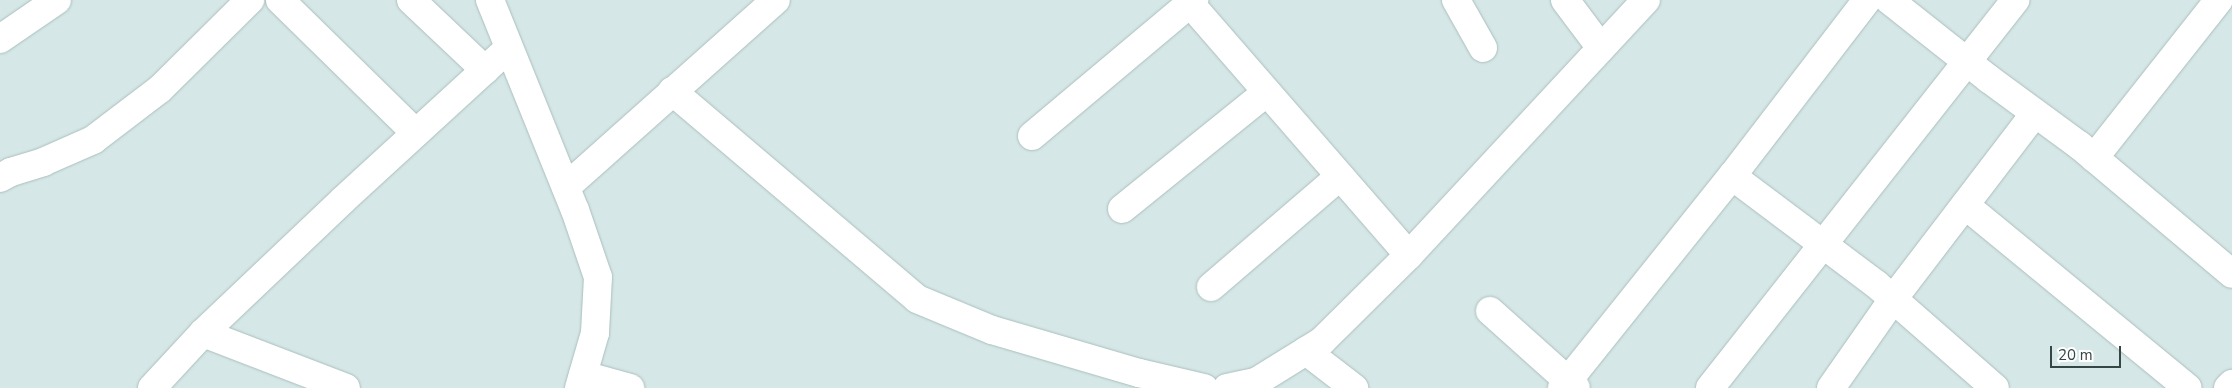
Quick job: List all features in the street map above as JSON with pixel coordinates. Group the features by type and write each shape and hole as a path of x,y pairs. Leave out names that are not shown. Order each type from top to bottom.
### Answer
{"street":[{"path":"0,39 57,0"},
{"path":"0,178 93,140 160,89 250,0"},
{"path":"280,0 416,133"},
{"path":"411,0 485,70"},
{"path":"490,0 566,187 598,277 595,333 581,381 630,388"},
{"path":"566,187 776,0"},
{"path":"1456,0 1483,48"},
{"path":"1565,0 1601,48"},
{"path":"1226,388 1259,385 1322,341 1409,255 1646,0"},
{"path":"1490,311 1569,386 1867,0"},
{"path":"1889,0 2094,158 2232,274"},
{"path":"1710,388 2015,0"},
{"path":"2094,158 2219,0"},
{"path":"1032,136 1190,1 1409,255"},
{"path":"152,388 203,333 509,48"},
{"path":"672,92 917,299 992,330 1139,373 1204,388"},
{"path":"1122,209 1267,92"},
{"path":"1831,388 1893,299 2036,113"},
{"path":"1211,287 1340,176"},
{"path":"1732,176 1893,299 1995,388"},
{"path":"1965,205 2188,388"},
{"path":"203,333 346,388"},
{"path":"1306,351 1354,388"},
{"path":"2228,388 2232,384"}],"shaded area":[{"path":"0,0 2232,0 2232,388 0,388"}]}
